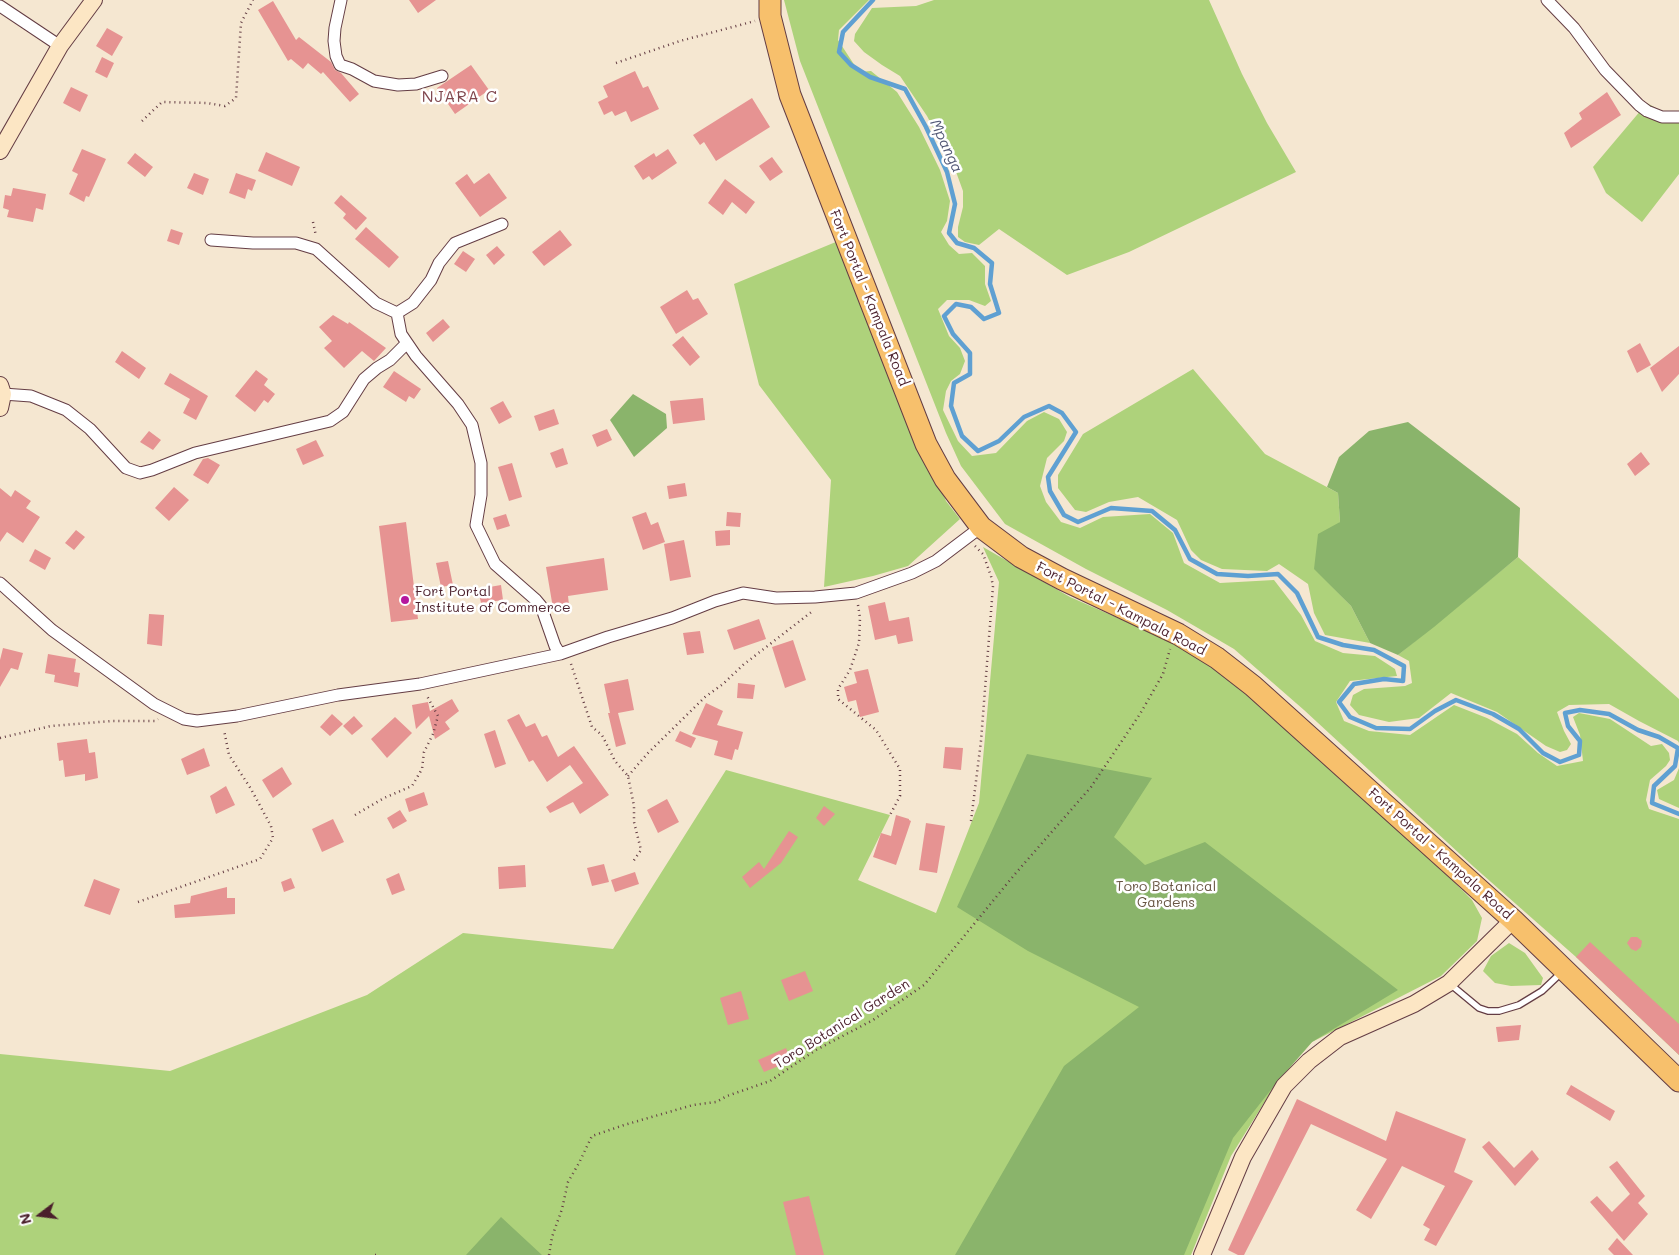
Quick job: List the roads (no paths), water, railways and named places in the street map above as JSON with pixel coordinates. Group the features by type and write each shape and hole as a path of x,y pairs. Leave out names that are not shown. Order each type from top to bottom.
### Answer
{"highway":[{"name":"Fort Portal - Kampala Road","path":"770,8 778,52 795,110 926,444 974,533 1062,579 1178,634 1217,658 1253,686 1566,970 1679,1082"}],"main road":[{"path":"0,151 60,46 94,0"},
{"path":"1202,1255 1243,1157 1284,1086 1309,1061 1340,1037 1414,1004 1449,983 1512,920"}],"street":[{"path":"341,0 334,41 336,56 340,65 352,68 374,81 398,85 416,84 442,76"},
{"path":"1547,0 1574,28 1605,70 1639,105 1647,111 1662,117 1679,117"},
{"path":"0,6 60,46"},
{"path":"397,314 412,303 455,243 502,224"},
{"path":"211,240 253,243 296,243 316,249 376,303 397,314 402,334 416,356 458,404 472,425 480,463 481,495 476,526 495,564 541,606 555,646 560,654"},
{"path":"1,396 31,396 66,410 90,429 126,468 140,473 195,453 330,421 342,412 364,379 390,360 407,342"},
{"path":"0,583 52,630 154,704 184,719 197,720 222,718 338,695 420,684 560,654 743,593 776,598 856,593 912,573 936,560 974,533"}],"lane":[{"path":"1449,983 1479,1008 1488,1011 1499,1011 1519,1005 1542,991 1566,970"}],"waterway":[{"name":"Mpanga","path":"873,0 843,32 839,52 851,65 870,77 905,89 926,127 947,172 955,204 949,233 957,243 974,248 992,263 990,284 999,313 984,319 971,307 956,304 944,316 953,334 970,353 970,374 954,383 951,406 962,436 978,451 999,441 1024,417 1049,406 1062,413 1076,432 1048,477 1050,491 1064,515 1078,522 1111,508 1152,511 1175,530 1190,559 1217,574 1248,576 1278,574 1297,593 1318,637 1343,645 1374,650 1404,666 1403,681 1384,679 1354,684 1339,702 1350,717 1376,728 1410,729 1435,711 1456,700 1493,714 1519,729 1543,753 1560,762 1579,755 1580,741 1568,726 1565,713 1580,710 1609,714 1638,730 1659,737 1678,748 1675,766 1654,786 1652,803 1679,814"}],"place":[{"name":"Fort Portal Institute of Commerce","path":"405,600"}],"district":[{"name":"NJARA C","path":"460,97"}],"park label":[{"name":"Toro Botanical Gardens","path":"1166,896"}]}
